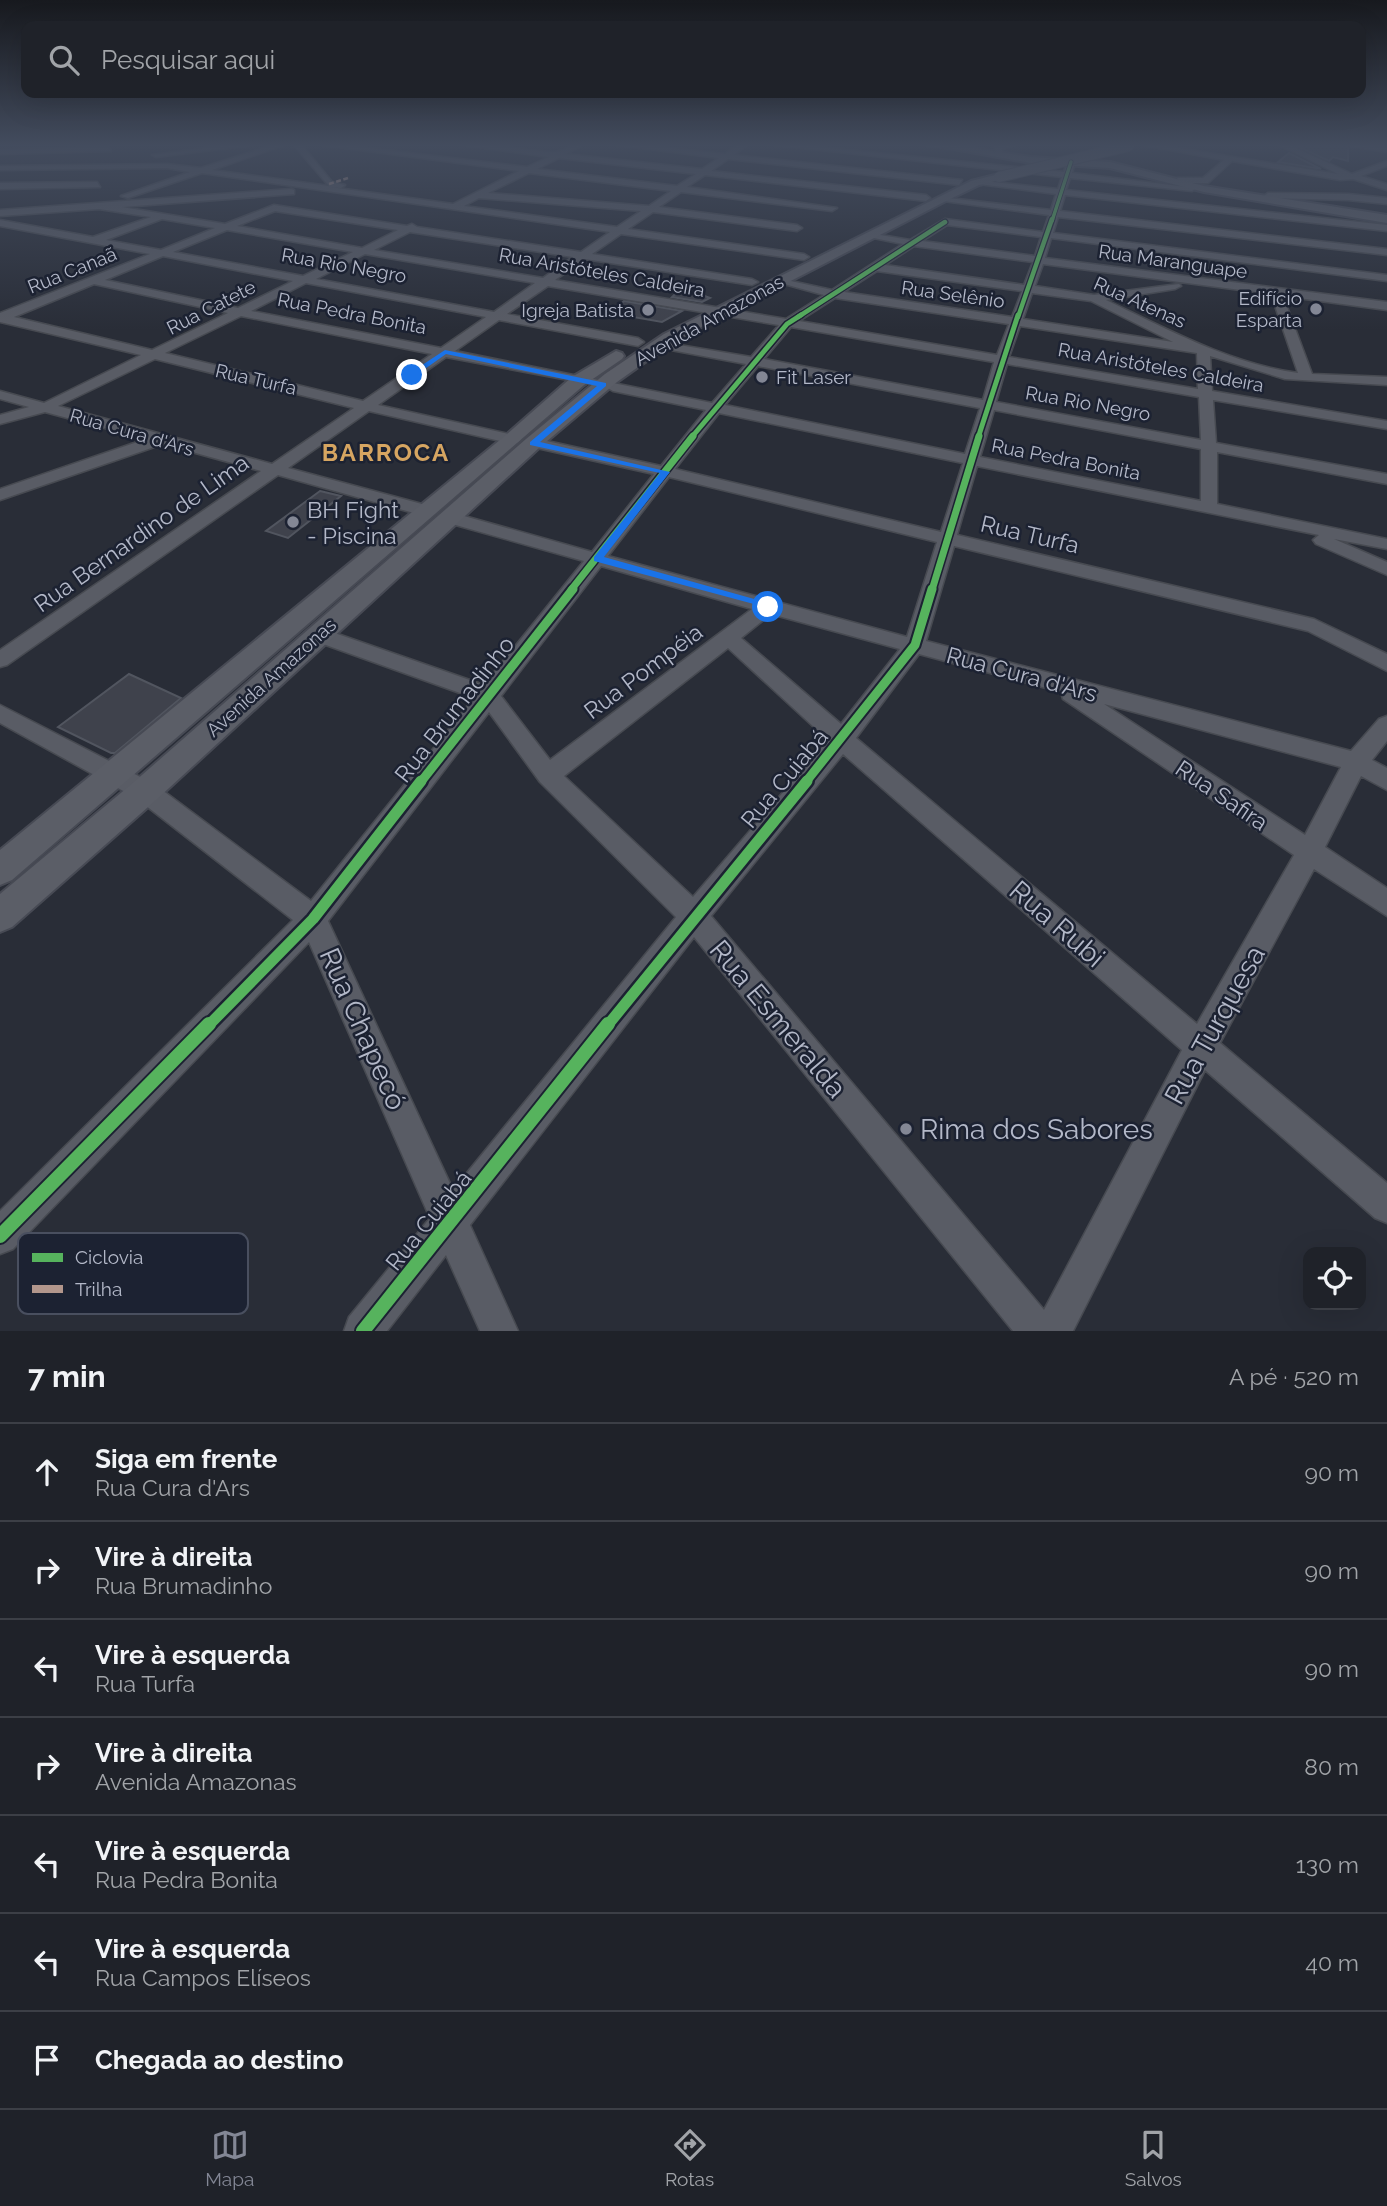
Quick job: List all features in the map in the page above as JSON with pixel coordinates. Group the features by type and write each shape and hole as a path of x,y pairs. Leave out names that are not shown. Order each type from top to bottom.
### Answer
{"main road":[{"name":"Avenida Amazonas","path":"523,441 608,386 649,343 699,308 804,257 919,206"},
{"name":"Avenida Amazonas","path":"0,870 115,774 439,514 523,441 578,381 649,343 782,280 922,206"},
{"path":"1303,206 1354,216 1387,217"},
{"path":"1317,206 1354,216"},
{"name":"Avenida Amazonas","path":"0,916 319,635 439,514"}],"street":[{"path":"0,213 94,206"},
{"path":"10,234 96,206"},
{"name":"Rua Aristóteles Caldeira","path":"97,206 1387,425"},
{"path":"448,206 804,257"},
{"path":"617,206 797,228"},
{"name":"Rua Bernardino de Lima","path":"0,660 657,206"},
{"path":"817,206 832,208"},
{"path":"936,206 945,222 1197,254 1379,270"},
{"path":"990,206 1196,229 1379,270"},
{"name":"Rua Cuiabá","path":"363,1331 694,916 842,739 915,645 970,461 990,407 1002,359 1056,206"},
{"path":"1186,206 1354,216 1387,228"},
{"name":"Rua Catete","path":"0,420 46,407 453,207"},
{"path":"1094,298 1201,282 1194,207"},
{"name":"Rua Canaã","path":"0,318 274,208 409,228"},
{"path":"821,215 832,208"},
{"path":"1354,216 1379,270"},
{"path":"93,241 159,218"},
{"path":"758,251 809,222"},
{"name":"Rua Brumadinho","path":"0,1236 313,919 714,409 787,324 945,222"},
{"name":"Rua Rio Negro","path":"0,223 1387,480"},
{"path":"409,228 752,282"},
{"name":"Rua Maranguape","path":"872,234 911,243 1387,306"},
{"path":"1379,270 1387,252"},
{"name":"Rua Atenas","path":"875,267 1094,298 1203,350 1285,375 1387,381"},
{"name":"Rua Selênio","path":"782,280 833,294 1203,350"},
{"name":"Rua Pedra Bonita","path":"94,281 1387,544"},
{"path":"1276,292 1307,378"},
{"name":"Rua Turfa","path":"0,318 1314,626 1387,663"},
{"path":"1203,350 1209,447 1209,509"},
{"name":"Rua Cura d'Ars","path":"0,395 439,514 768,607 1356,762 1387,780"},
{"path":"0,495 159,440"},
{"path":"1303,464 1387,465"},
{"path":"1284,524 1387,569"},
{"name":"Rua Pompéia","path":"548,775 730,639 768,607"},
{"path":"319,635 489,695"},
{"name":"Rua Rubi","path":"730,639 1200,1048 1387,1206"},
{"name":"Rua Safira","path":"1059,685 1387,903"},
{"name":"Rua Esmeralda","path":"489,695 548,775 694,916 1037,1331"},
{"name":"Rua Chapecó","path":"0,713 145,791 313,919 499,1331"},
{"name":"Rua Turquesa","path":"1053,1331 1200,1048 1309,853 1356,762 1387,725"}],"building":[{"path":"682,288 710,298 702,302 672,297"},
{"name":"Igreja Batista","path":"624,301 682,311 662,322 610,313"},
{"name":"BH Fight - Piscina","path":"320,491 341,496 288,538 266,531"},
{"path":"129,674 181,698 115,753 58,727"}],"cycle path":[{"path":"363,1331 694,916 842,739 915,645 1002,359 1057,206"},
{"path":"0,1236 313,919 714,409 787,324 945,222"}],"place":[{"name":"Edifício Esparta","path":"1316,309"},
{"name":"Igreja Batista","path":"648,310"},
{"name":"Fit Laser","path":"762,377"},
{"name":"BH Fight - Piscina","path":"293,522"},
{"name":"Rima dos Sabores","path":"906,1129"}],"district":[{"name":"BARROCA","path":"386,452"}],"route":[{"path":"412,375 445,352 603,384 533,443 666,472 598,559 768,607"}]}
